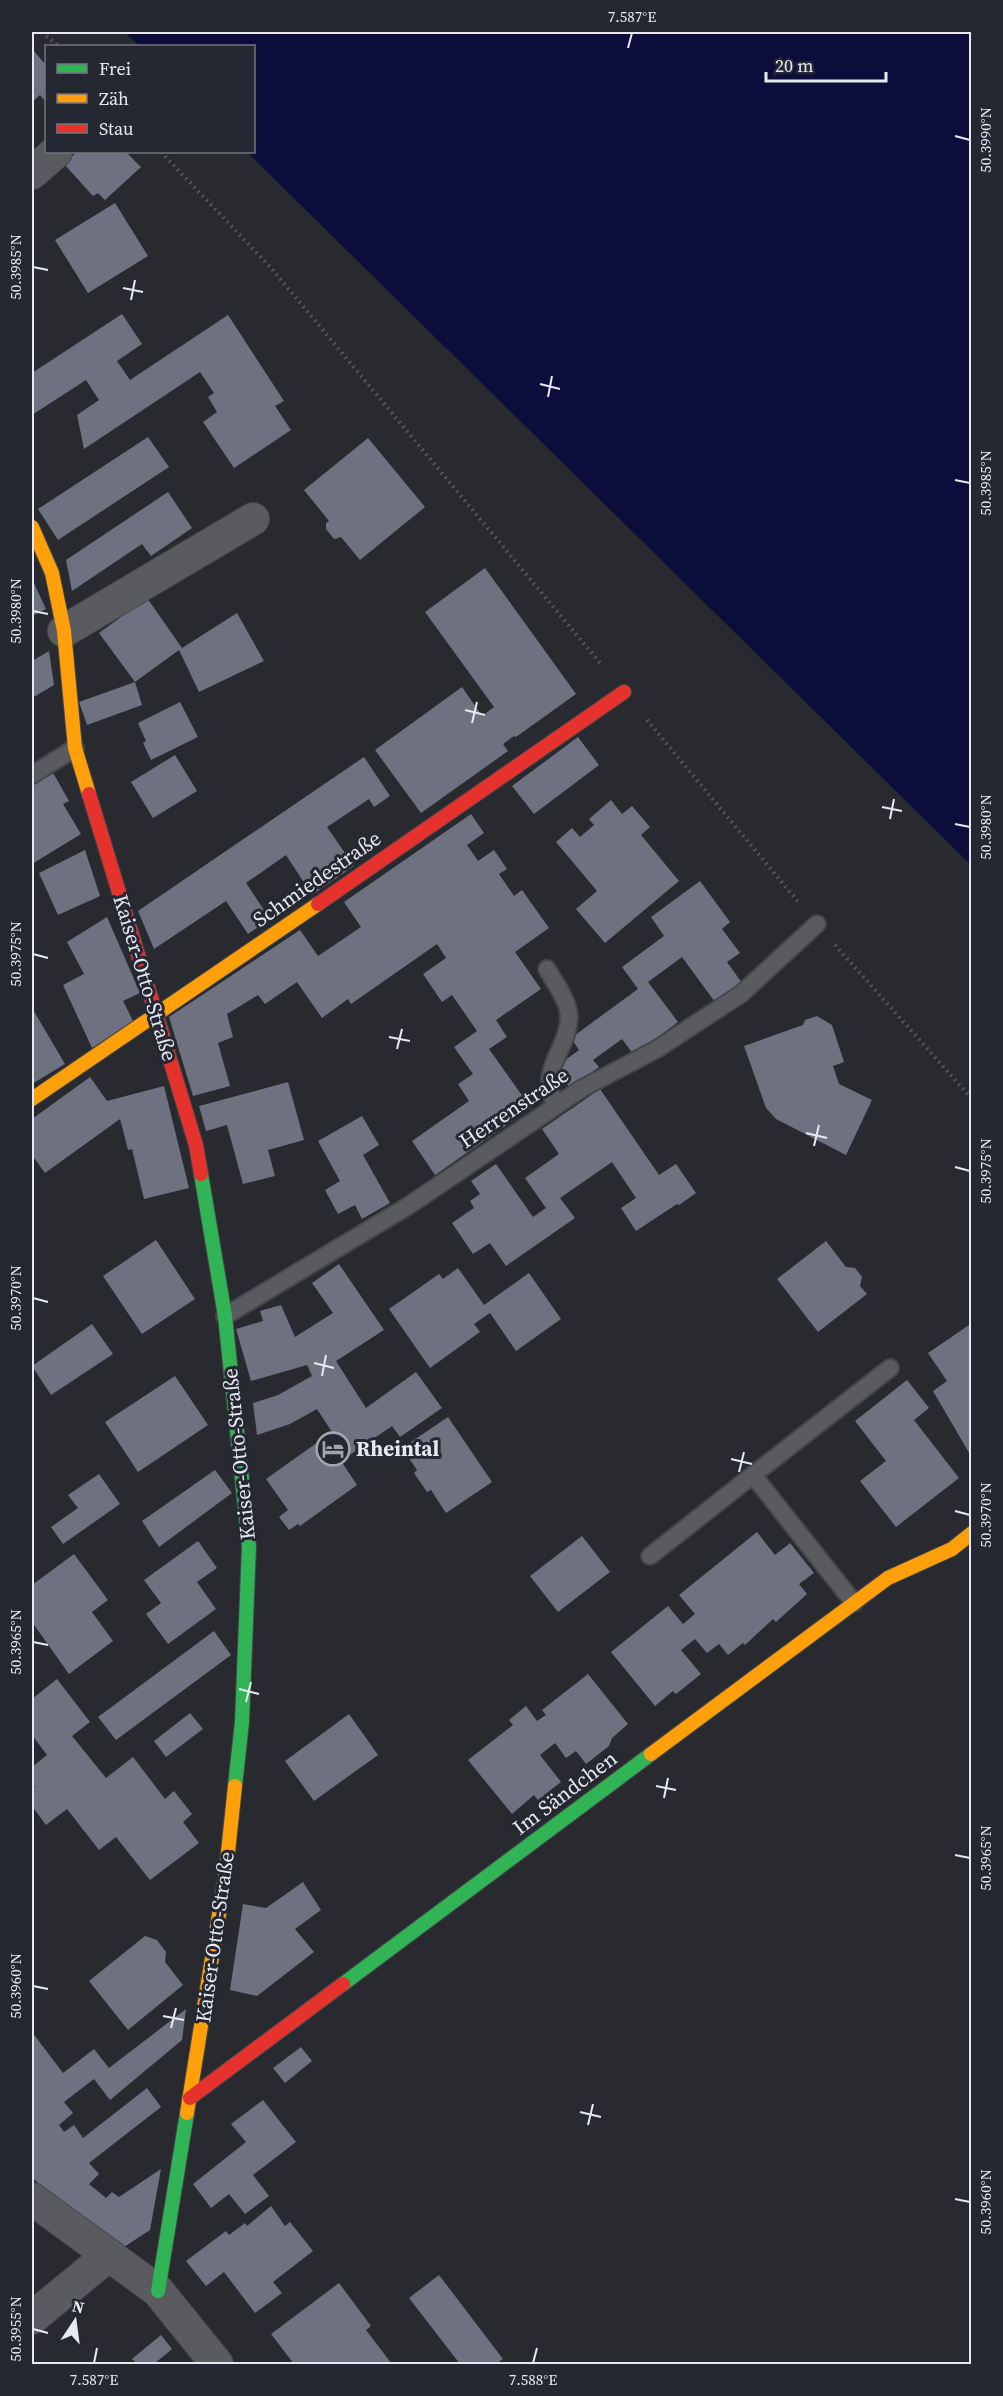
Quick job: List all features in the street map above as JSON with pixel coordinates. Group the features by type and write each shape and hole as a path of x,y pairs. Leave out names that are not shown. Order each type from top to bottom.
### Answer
{"street":[{"path":"32,172 55,153"},
{"path":"64,631 253,519"},
{"name":"Kaiser-Otto-Straße","path":"32,527 52,573 64,631 75,748 196,1145 225,1316 249,1546 242,1722 226,1871 158,2291"},
{"name":"Schmiedestraße","path":"32,1099 624,692"},
{"name":"Im Sändchen","path":"190,2098 888,1578 952,1549 972,1533"},
{"path":"32,2199 158,2291 217,2364"},
{"path":"32,2318 109,2255"}],"lane":[{"path":"32,774 75,748"},
{"name":"Herrenstraße","path":"225,1316 408,1206 581,1089 657,1049 741,994 817,924"},
{"path":"547,969 569,1016 552,1068 549,1091 556,1106"},
{"path":"650,1556 890,1368"},
{"path":"753,1475 854,1603"}],"path":[{"path":"42,32 57,45"},
{"path":"162,153 272,269 817,924 972,1099"}],"shaded area":[{"path":"124,32 971,32 971,865 248,153 255,153 255,45 139,45"}],"building":[{"path":"32,49 45,64 45,101 40,95 32,102"},
{"path":"76,153 127,153 141,167 105,200 98,193 93,196 64,164"},
{"path":"115,203 148,256 88,293 55,240"},
{"path":"122,314 142,344 117,361 130,380 228,315 284,401 275,406 291,430 234,468 203,422 217,412 208,397 214,393 200,372 84,449 77,415 99,400 86,380 32,415 32,373"},
{"path":"148,437 169,467 58,540 38,509"},
{"path":"368,438 425,507 360,560 341,537 334,539 326,529 326,523 329,521 304,490"},
{"path":"168,492 192,528 151,556 142,544 72,591 66,560"},
{"path":"485,568 576,694 503,744 508,751 421,813 375,750 462,687 482,716 494,707 425,612"},
{"path":"32,579 46,609 32,616"},
{"path":"145,595 182,648 237,613 264,661 199,692 179,650 135,682 99,633 121,617 119,614"},
{"path":"49,651 54,685 32,698 32,661"},
{"path":"135,682 142,705 87,725 79,702"},
{"path":"180,702 198,737 151,760 143,743 146,741 138,723"},
{"path":"578,737 599,765 534,814 512,786"},
{"path":"175,755 197,791 153,818 131,782"},
{"path":"364,757 390,796 374,807 369,799 327,827 354,866 312,895 286,855 246,883 270,919 248,934 226,901 154,949 138,911"},
{"path":"52,771 69,801 63,804 81,834 32,864 32,783"},
{"path":"611,800 622,814 632,806 650,827 641,835 679,881 605,943 576,909 597,891 556,842 572,828 580,837 594,825 589,819"},
{"path":"471,814 484,833 467,845 478,861 494,850 507,869 499,874 514,896 522,890 549,928 515,952 541,989 496,1020 507,1037 489,1049 531,1108 435,1175 412,1141 469,1101 458,1084 473,1074 454,1047 477,1031 452,995 442,1002 423,974 446,958 437,944 351,1004 348,999 322,1018 297,982 265,1004 258,995 227,1014 233,1037 218,1043 230,1086 193,1096 169,1017 300,930 318,956 361,927 344,902"},
{"path":"85,850 100,896 58,915 39,873"},
{"path":"700,881 730,922 722,929 740,953 727,962 742,983 715,1002 682,957 648,982 678,1022 634,1055 622,1039 593,1060 599,1067 570,1088 558,1072 560,1064 579,1050 571,1038 638,989 622,967 664,936 651,917"},
{"path":"107,917 140,993 123,1001 133,1021 92,1048 63,985 84,974 67,942"},
{"path":"32,1008 65,1064 32,1084"},
{"path":"817,1016 832,1025 844,1062 833,1066 839,1084 872,1100 846,1155 776,1119 766,1108 744,1046 803,1025 805,1020"},
{"path":"90,1077 107,1101 164,1086 189,1188 144,1199 132,1149 128,1150 120,1119 45,1173 32,1155 32,1119"},
{"path":"288,1082 304,1140 268,1150 275,1176 243,1184 227,1125 206,1131 199,1106"},
{"path":"600,1089 659,1175 676,1164 696,1193 636,1231 621,1208 636,1198 612,1162 560,1198 575,1218 506,1266 490,1243 473,1254 452,1223 474,1208 470,1201 480,1194 471,1181 496,1164 533,1217 546,1208 525,1178 559,1154 542,1129"},
{"path":"362,1116 379,1145 363,1155 390,1203 362,1219 355,1205 338,1214 325,1190 340,1181 318,1141"},
{"path":"156,1240 195,1299 142,1334 103,1276"},
{"path":"826,1241 846,1267 855,1268 862,1277 860,1286 867,1294 818,1332 777,1279"},
{"path":"339,1264 384,1330 336,1361 366,1408 416,1372 442,1408 400,1437 392,1426 341,1461 357,1485 300,1526 298,1524 289,1530 279,1517 288,1510 266,1479 332,1432 317,1409 290,1424 257,1435 253,1403 278,1395 312,1376 307,1365 251,1381 236,1329 263,1321 260,1311 281,1305 295,1337 333,1313 312,1283"},
{"path":"458,1268 484,1305 529,1273 561,1319 516,1351 490,1313 474,1324 480,1332 430,1368 389,1309 439,1274 443,1279"},
{"path":"972,1323 972,1458 933,1391 947,1381 928,1353"},
{"path":"92,1324 113,1354 51,1395 32,1366"},
{"path":"175,1376 208,1425 138,1472 105,1422"},
{"path":"907,1380 929,1408 914,1420 959,1478 896,1527 860,1481 886,1461 855,1421"},
{"path":"448,1417 492,1482 446,1513 431,1490 427,1492 414,1473 417,1470 402,1448"},
{"path":"215,1470 232,1493 159,1547 142,1521"},
{"path":"99,1474 120,1504 63,1544 51,1527 78,1508 68,1495"},
{"path":"757,1532 775,1555 790,1543 814,1573 799,1584 807,1594 776,1622 773,1619 745,1645 743,1643 728,1655 719,1644 707,1653 695,1639 681,1650 701,1674 676,1694 673,1691 655,1706 611,1652 668,1606 683,1624 695,1614 679,1595"},
{"path":"582,1536 610,1572 558,1612 530,1576"},
{"path":"198,1541 217,1568 197,1582 216,1609 168,1644 146,1614 161,1603 144,1580"},
{"path":"74,1554 108,1600 92,1612 113,1641 69,1674 32,1622 32,1585"},
{"path":"214,1631 231,1655 116,1740 98,1717"},
{"path":"588,1674 628,1724 612,1738 609,1746 586,1764 576,1751 566,1758 555,1743 540,1755 561,1782 538,1800 534,1795 512,1814 468,1760 513,1725 509,1720 526,1706 537,1721 546,1715 542,1710"},
{"path":"57,1679 90,1722 72,1736 106,1778 133,1757 165,1799 174,1791 192,1814 183,1822 199,1843 150,1880 116,1837 99,1850 67,1809 46,1825 32,1806 32,1789 35,1787 32,1783 32,1767 47,1755 32,1735 32,1699"},
{"path":"190,1713 203,1729 166,1757 154,1741"},
{"path":"349,1714 378,1755 314,1801 285,1761"},
{"path":"303,1882 321,1910 295,1929 314,1952 257,1996 230,1990 243,1904 266,1908"},
{"path":"145,1936 157,1940 166,1952 165,1962 183,1985 128,2030 89,1981"},
{"path":"186,2009 182,2040 110,2100 94,2079 64,2102 73,2113 59,2125 64,2132 74,2125 83,2138 147,2088 161,2107 89,2163 99,2174 89,2184 106,2198 112,2192 119,2197 161,2169 150,2230 121,2249 32,2178 32,2032 63,2073 94,2049 109,2068"},
{"path":"301,2047 312,2061 285,2083 273,2068"},
{"path":"263,2100 296,2142 253,2175 269,2196 245,2214 229,2194 211,2208 193,2184 246,2142 231,2124"},
{"path":"271,2206 285,2226 290,2222 313,2251 273,2282 282,2293 255,2313 224,2272 206,2286 186,2261 226,2231 229,2235 245,2223 247,2226"},
{"path":"439,2275 503,2359 496,2364 460,2364 409,2298"},
{"path":"339,2283 371,2326 366,2330 392,2364 294,2364 271,2334"},
{"path":"161,2335 172,2349 154,2364 137,2364 132,2359"}],"traffic: fast":[{"path":"201,1174 225,1316 249,1546 242,1722 235,1786"},
{"path":"343,1984 651,1754"},
{"path":"158,2291 187,2113"}],"traffic: slow":[{"path":"32,527 52,573 64,631 75,748 89,794"},
{"path":"32,1099 318,904"},
{"path":"651,1754 888,1578 952,1549 972,1533"},
{"path":"187,2113 226,1871 235,1786"}],"traffic: jam":[{"path":"318,904 624,692"},
{"path":"89,794 196,1145 201,1174"},
{"path":"190,2098 343,1984"}],"place":[{"name":"Rheintal","path":"333,1449"}]}
